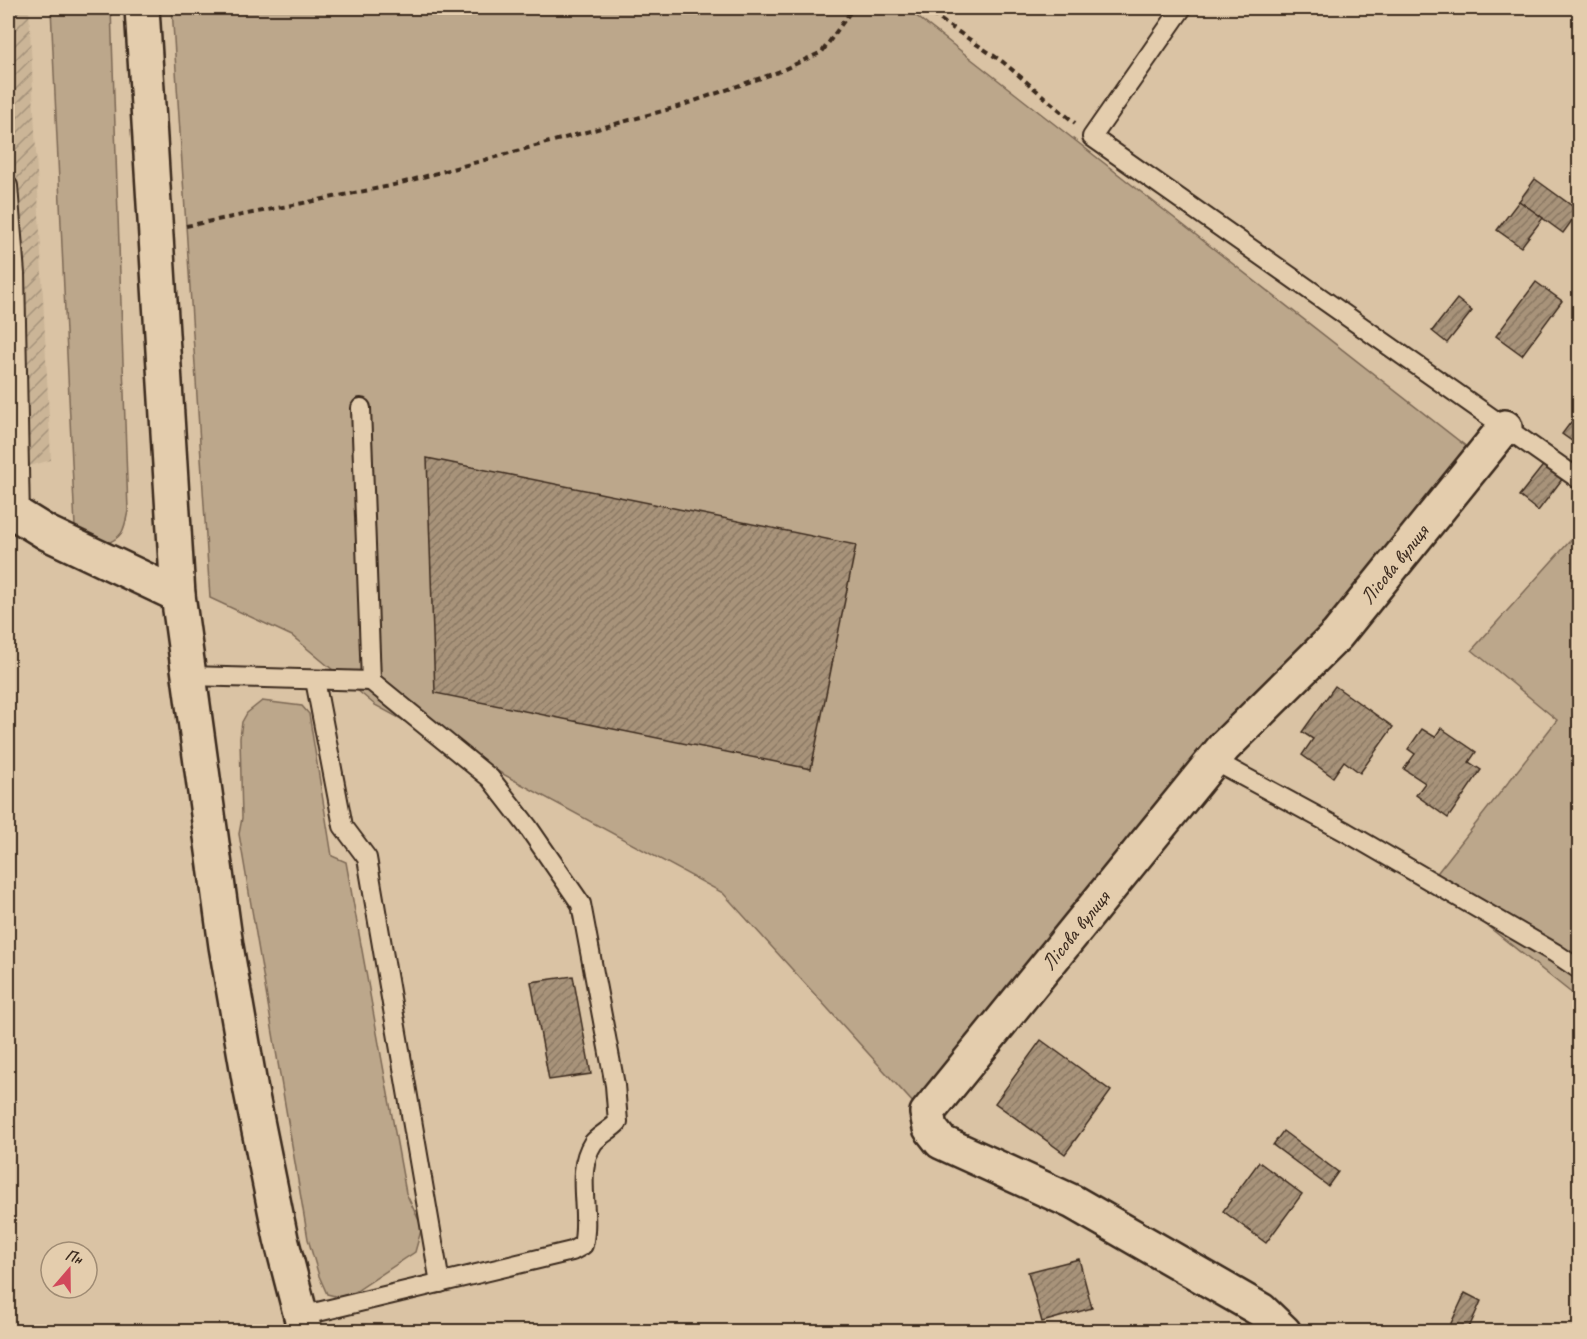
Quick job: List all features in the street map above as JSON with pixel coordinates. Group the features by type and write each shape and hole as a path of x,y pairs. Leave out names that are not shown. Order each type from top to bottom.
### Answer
{"main road":[{"path":"142,8 178,595 226,946 281,1239 303,1324"},
{"name":"Лісова вулиця","path":"1284,1332 1261,1310 1073,1202 941,1142 930,1128 927,1113 1213,760 1337,635 1505,427"},
{"path":"14,513 47,533 178,595"}],"lane":[{"path":"1182,8 1092,137 1580,480"},
{"path":"8,186 15,274 14,513"},
{"path":"361,408 371,681"},
{"path":"189,676 371,681 490,778 528,827 581,904 615,1085 618,1122 594,1141 584,1163 586,1233 584,1245 572,1251 440,1283 303,1324"},
{"path":"315,680 343,826 367,858 440,1283"},
{"path":"1213,760 1356,838 1555,953 1580,970"}],"path":[{"path":"156,232 390,186 677,108 778,72 822,52 853,8"},
{"path":"923,8 1003,62 1092,137"}],"shaded area":[{"path":"8,8 29,8 51,460 19,469 8,463"},
{"path":"51,8 111,8 128,511 119,536 103,545 81,537 75,527"},
{"path":"172,8 906,8 1468,448 1332,625 916,1106 723,893 375,705 292,636 210,598"},
{"path":"1579,531 1579,999 1431,881 1557,720 1472,650"},
{"path":"262,701 302,706 309,714 332,856 346,862 406,1193 422,1227 415,1252 355,1292 339,1297 327,1294 308,1239 239,834 242,818 240,738 242,722 247,713"}],"building":[{"path":"1535,179 1579,211 1563,233 1519,201"},
{"path":"1519,201 1543,218 1521,247 1497,230"},
{"path":"1536,282 1562,301 1522,355 1496,336"},
{"path":"1457,299 1472,311 1447,343 1432,331"},
{"path":"1580,410 1580,445 1579,446 1562,434"},
{"path":"427,458 856,545 811,769 435,693"},
{"path":"1545,463 1563,478 1538,511 1519,496"},
{"path":"1335,686 1393,727 1360,773 1344,761 1333,777 1302,755 1313,739 1302,732"},
{"path":"1441,728 1476,752 1469,762 1481,770 1448,818 1416,795 1425,783 1404,769 1415,754 1408,749 1422,729 1435,737"},
{"path":"573,976 591,1074 549,1080 531,982"},
{"path":"1041,1040 1111,1091 1065,1154 995,1103"},
{"path":"1283,1131 1338,1172 1328,1186 1273,1145"},
{"path":"1259,1162 1302,1194 1266,1243 1223,1211"},
{"path":"1079,1259 1092,1308 1042,1322 1028,1272"},
{"path":"1465,1293 1481,1301 1467,1332 1447,1332"}]}
